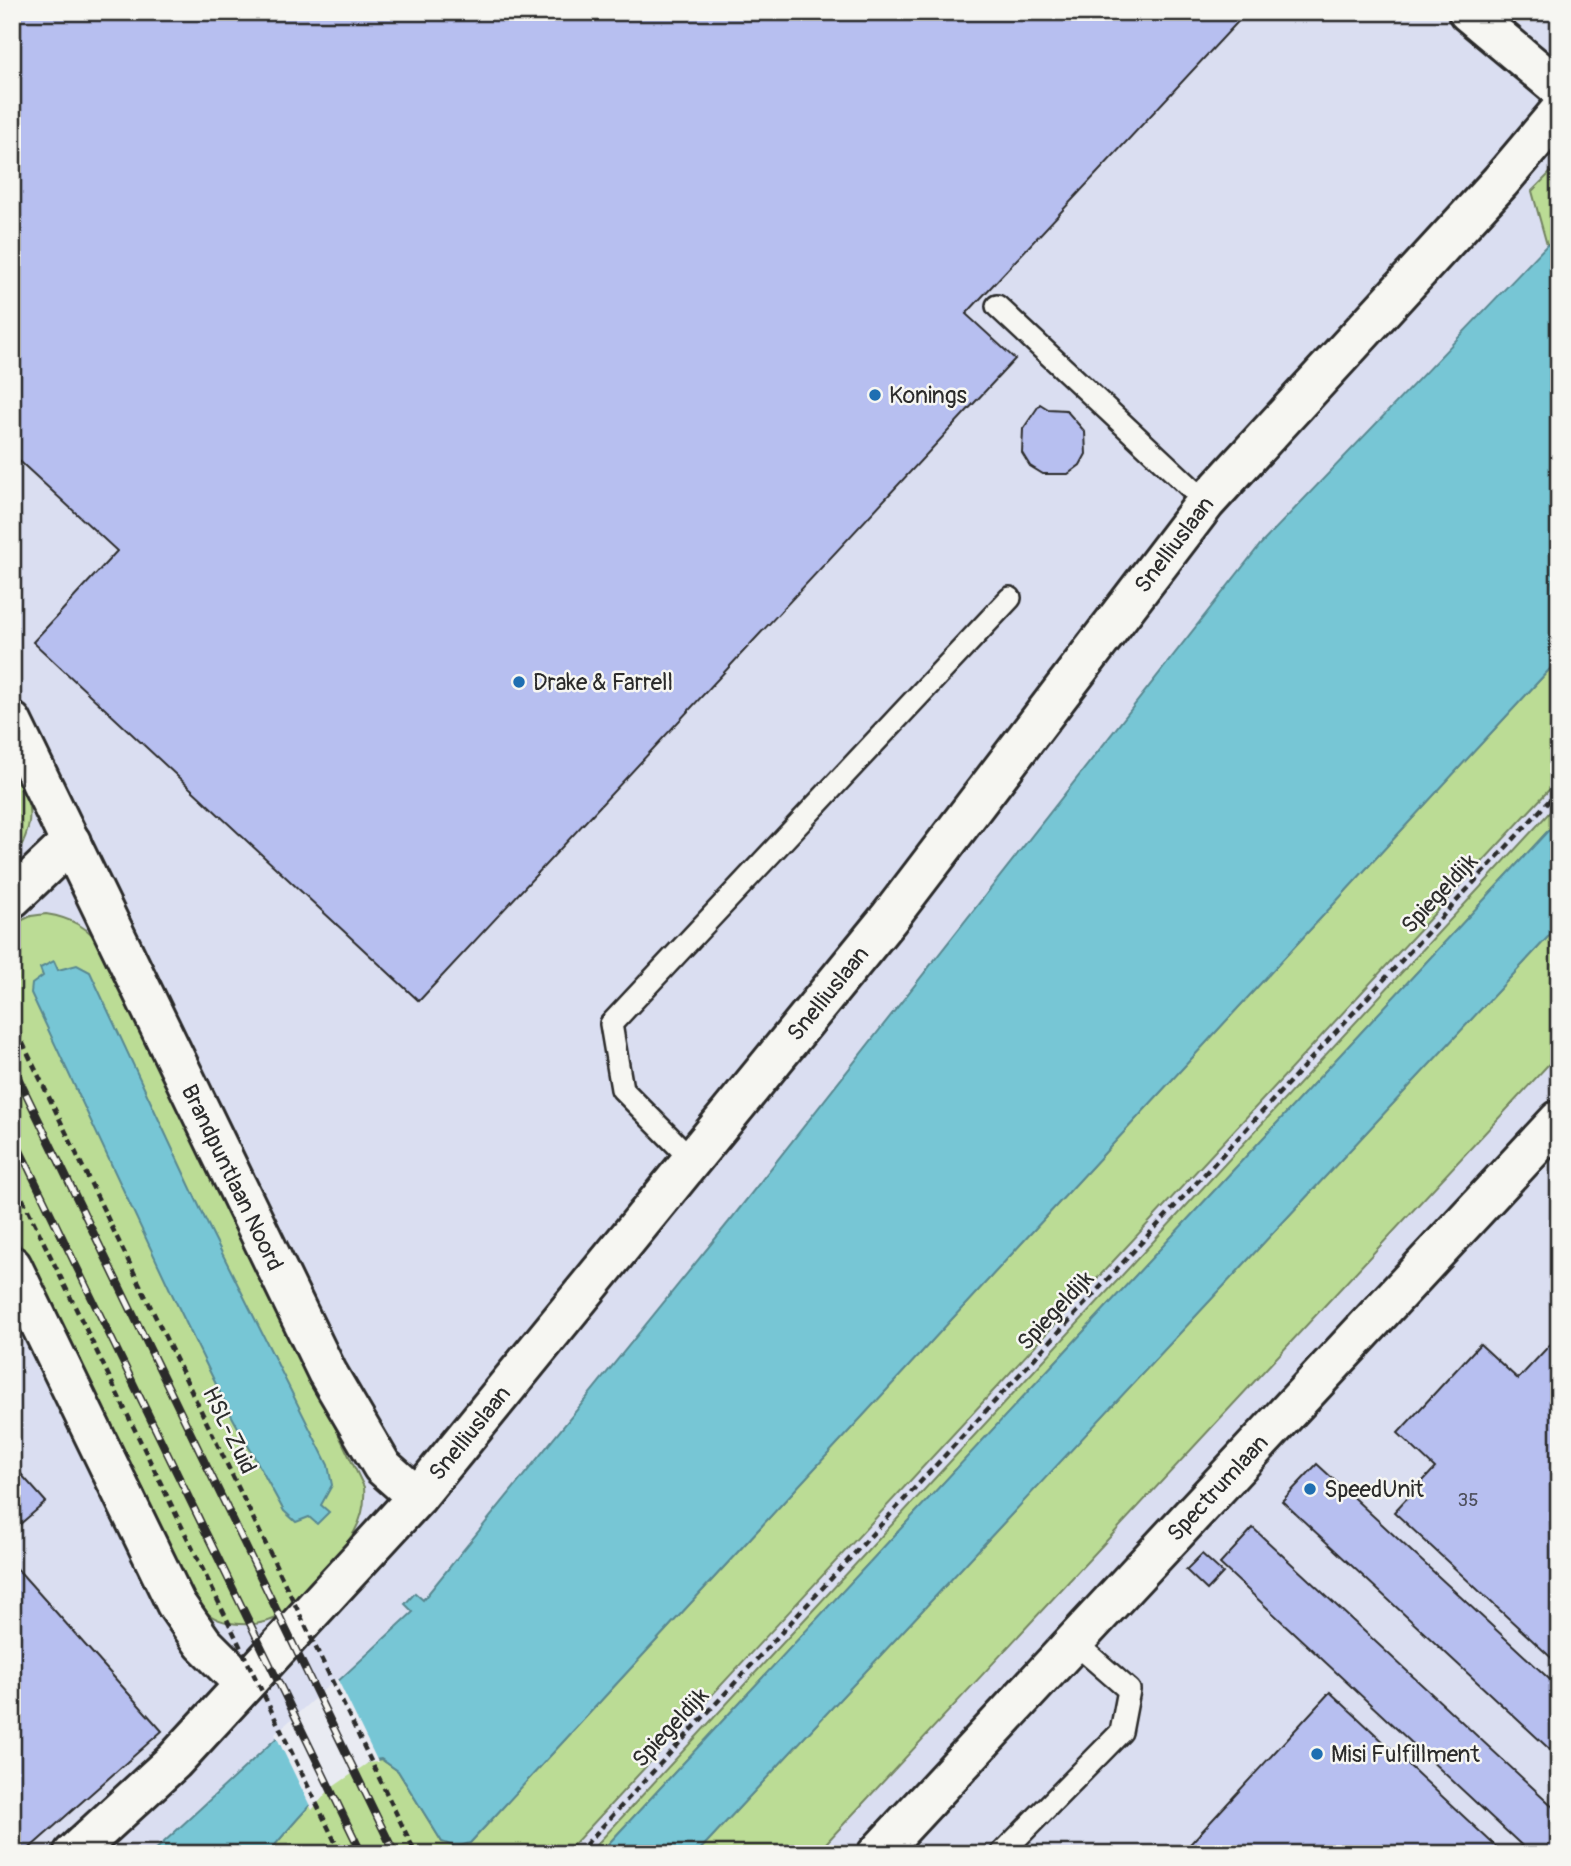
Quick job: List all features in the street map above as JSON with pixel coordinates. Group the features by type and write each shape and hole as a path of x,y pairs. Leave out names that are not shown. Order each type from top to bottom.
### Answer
{"street":[{"path":"1468,12 1559,88"},
{"path":"1508,12 1559,54"},
{"name":"Snelliuslaan","path":"73,1854 174,1761 417,1497 889,918 1206,502 1500,182 1559,112"},
{"name":"Brandpuntlaan Noord","path":"12,722 327,1372 382,1466 417,1497"},
{"path":"12,898 71,842"},
{"name":"Spectrumlaan","path":"877,1854 1559,1119"},
{"path":"12,1266 176,1604 203,1643 244,1684"}],"lane":[{"path":"997,306 1206,502"},
{"path":"692,1160 622,1089 611,1024 1010,598"},
{"path":"1001,1854 1121,1732 1129,1690 1074,1642"}],"path":[{"name":"Spiegeldijk","path":"577,1854 1559,790"},
{"name":"HSL-Zuid","path":"12,1021 416,1854"},
{"path":"12,1177 341,1854"}],"shaded area":[{"path":"12,12 1559,12 1559,1854 12,1854"}],"green space":[{"path":"1559,164 1559,239 1547,245 1532,191"},
{"path":"1559,659 1559,779 565,1854 267,1854 304,1811 333,1783 365,1763 381,1759 398,1771 442,1842 470,1843"},
{"path":"12,760 24,787 29,822 21,847 12,861"},
{"path":"1559,802 1559,819 599,1854 588,1854"},
{"path":"46,914 80,925 105,950 364,1487 362,1513 346,1544 294,1604 284,1613 267,1621 235,1624 224,1621 207,1613 193,1597 12,1229 12,925 31,916"},
{"path":"1559,925 1559,1053 816,1854 696,1854"}],"water":[{"path":"1559,239 1559,659 470,1843 456,1847 442,1842 398,1771 381,1759 349,1771 333,1783 304,1811 267,1854 151,1854 413,1612 405,1604 415,1593 423,1600 732,1218 1260,545 1547,245"},
{"path":"1559,819 1559,925 696,1854 599,1854"},
{"path":"54,961 58,970 77,965 90,972 207,1223 328,1465 332,1485 321,1505 329,1512 317,1524 309,1517 296,1522 284,1511 229,1411 31,993 32,984 43,976 40,968"}],"pier":[{"path":"337,1678 378,1762 368,1763 330,1789 312,1810 275,1734"}],"building":[{"path":"12,12 1247,12 966,314 1015,359 419,1001 33,642 117,551 12,454"},
{"path":"1040,404 1048,409 1066,410 1085,432 1086,454 1080,465 1068,474 1043,474 1030,466 1022,453 1023,429"},
{"path":"1559,1335 1559,1665 1394,1512 1435,1468 1398,1433 1480,1344 1518,1379"},
{"path":"12,1464 46,1502 12,1531"},
{"path":"1317,1464 1559,1688 1559,1758 1282,1501"},
{"path":"1253,1528 1559,1812 1559,1854 1531,1854 1220,1564"},
{"path":"1202,1554 1223,1573 1207,1590 1186,1570"},
{"path":"12,1563 162,1731 23,1854 12,1854"},
{"path":"1330,1692 1504,1854 1181,1854"}],"railway":[{"path":"12,1065 395,1854"},
{"path":"12,1134 362,1854"}],"place":[{"name":"Konings","path":"875,395"},
{"name":"Drake & Farrell","path":"519,682"},
{"name":"SpeedUnit","path":"1310,1489"},
{"name":"Misi Fulfillment","path":"1317,1754"}]}
